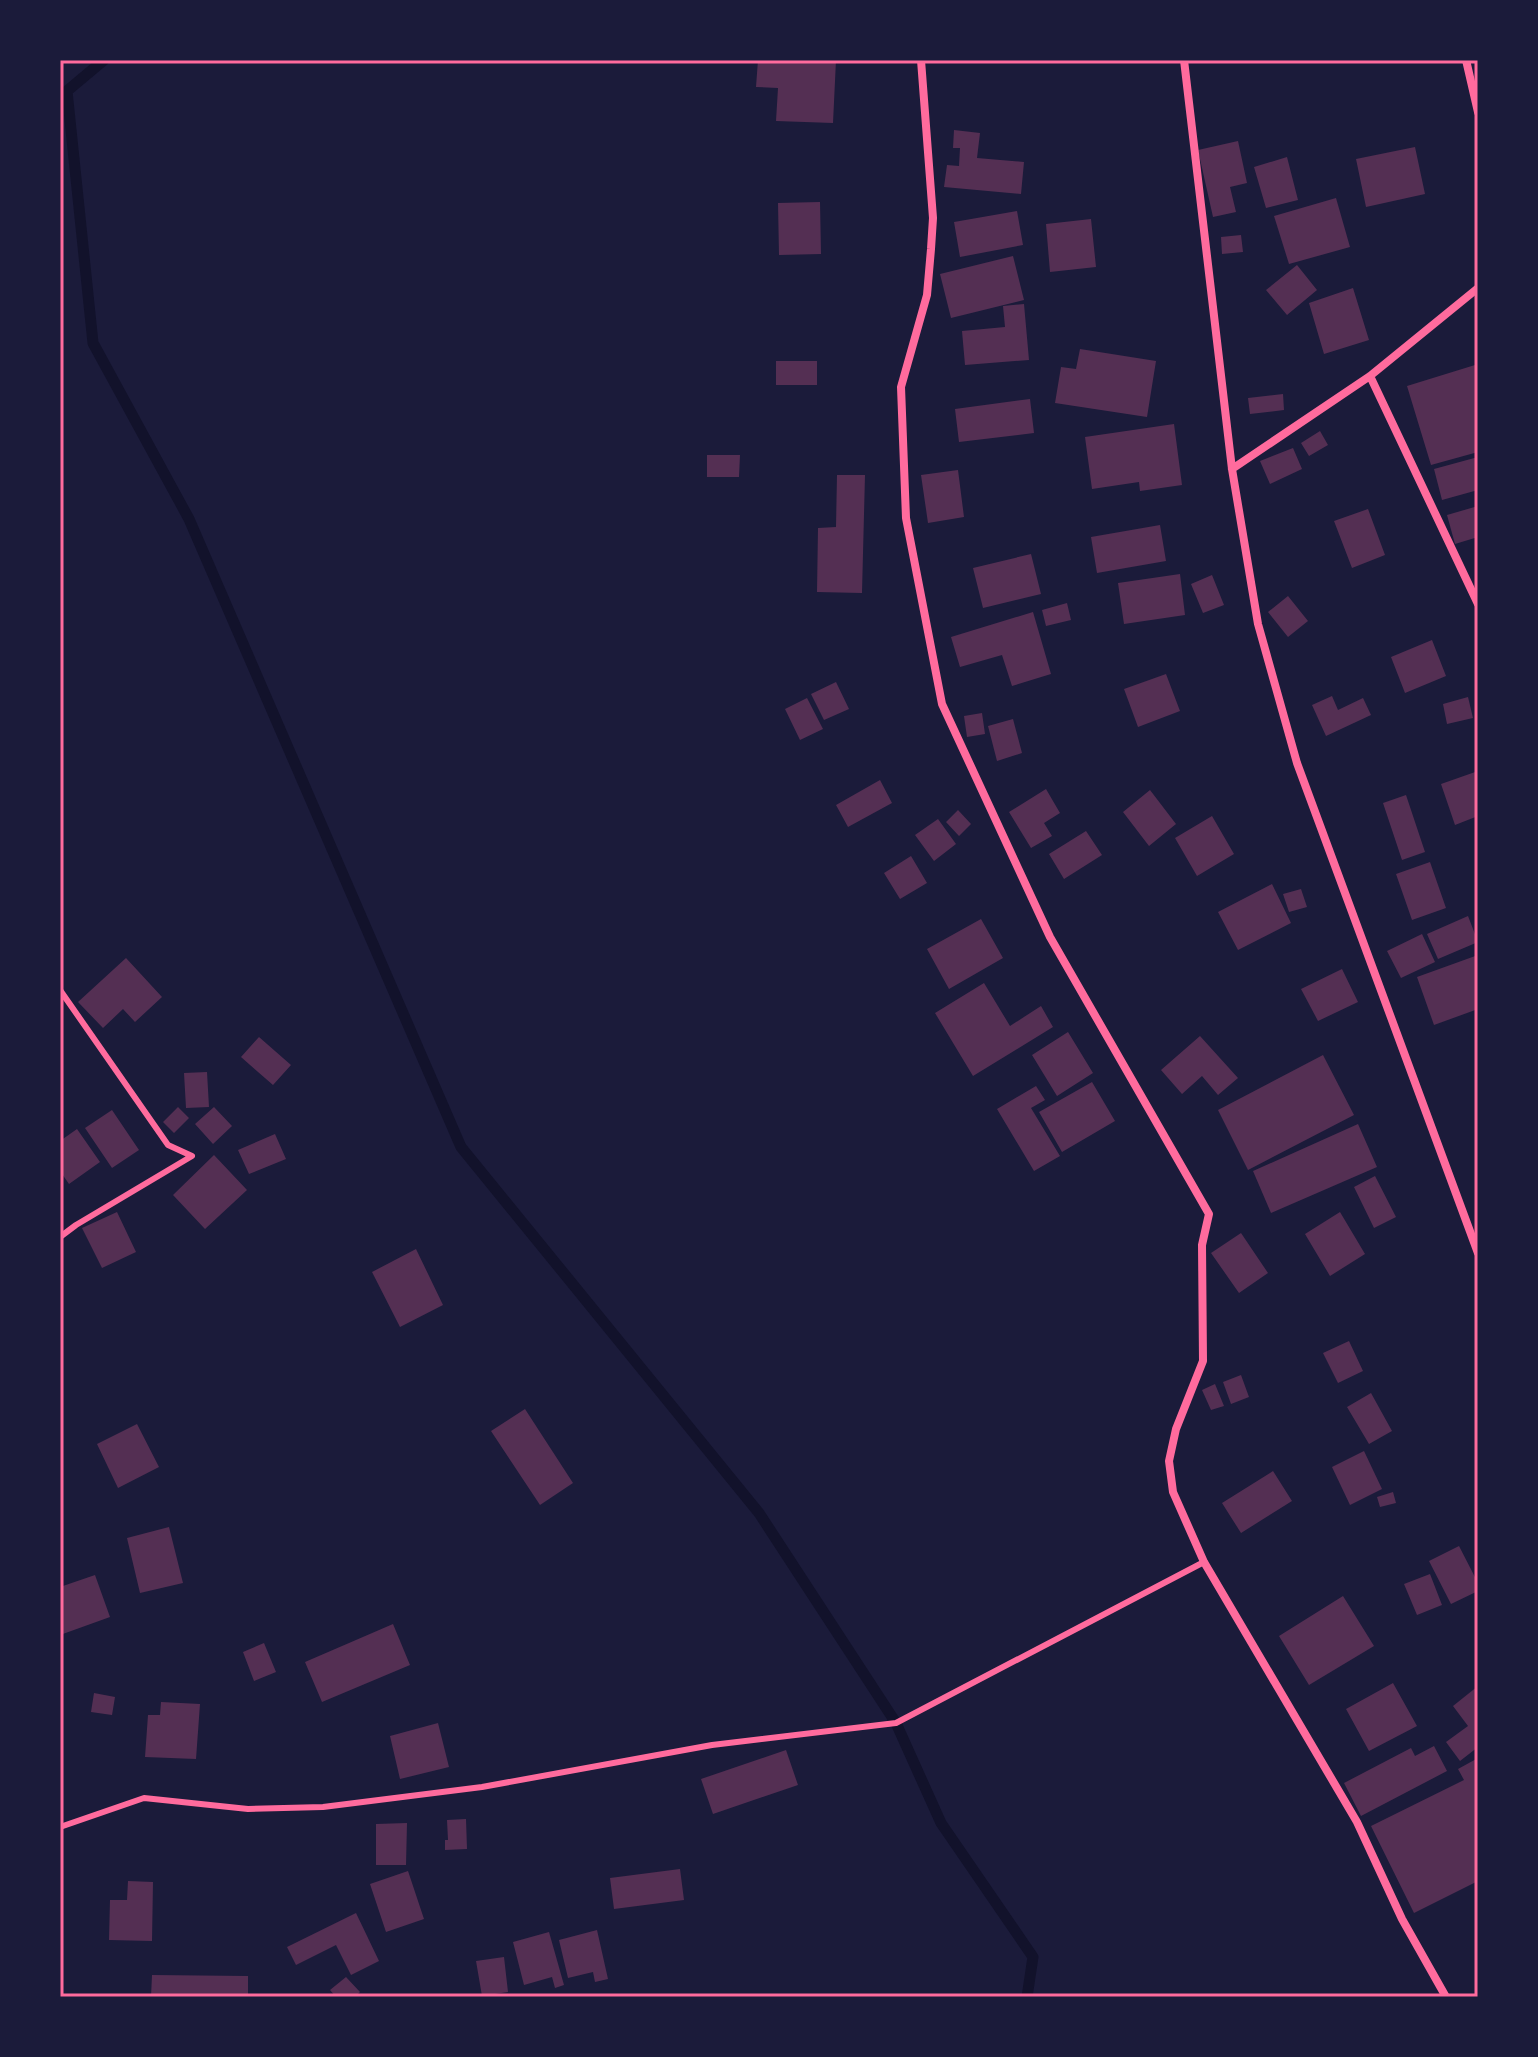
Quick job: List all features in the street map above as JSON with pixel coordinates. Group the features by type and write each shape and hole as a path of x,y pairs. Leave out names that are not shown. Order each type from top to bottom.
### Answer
{"street":[{"path":"921,60 933,218 927,295 901,387 906,518 942,704 1050,937 1209,1214 1202,1245 1203,1361 1176,1429 1169,1461 1173,1492 1204,1562 1357,1822 1402,1919 1446,1997"},
{"path":"1184,60 1232,469 1258,624 1297,763 1478,1253"},
{"path":"1466,60 1478,112"},
{"path":"1232,469 1370,376 1478,288"},
{"path":"1370,376 1478,604"}],"lane":[{"path":"60,990 168,1145 192,1156 60,1237"},
{"path":"60,1827 144,1798 248,1809 323,1807 482,1787 712,1745 896,1723 1204,1562"}],"building":[{"path":"758,60 836,60 833,123 776,121 778,88 756,87"},
{"path":"954,130 980,133 977,158 1024,162 1021,194 944,187 947,165 959,166 960,148 953,148"},
{"path":"1238,141 1247,183 1230,187 1236,212 1213,217 1198,150"},
{"path":"1415,147 1425,194 1366,207 1356,159"},
{"path":"1287,157 1298,200 1266,208 1254,167"},
{"path":"1336,198 1350,247 1289,264 1274,216"},
{"path":"820,202 821,254 779,255 778,203"},
{"path":"1017,211 1023,245 960,257 954,222"},
{"path":"1091,219 1096,267 1050,272 1046,224"},
{"path":"1241,235 1243,252 1222,254 1221,237"},
{"path":"1013,256 1024,300 951,318 940,274"},
{"path":"1297,265 1317,290 1287,315 1266,290"},
{"path":"1353,288 1369,340 1324,354 1309,303"},
{"path":"1024,304 1029,360 965,365 962,331 1005,327 1003,306"},
{"path":"1080,349 1156,361 1147,417 1055,403 1061,367 1076,369"},
{"path":"776,361 817,361 817,385 776,385"},
{"path":"1475,365 1478,376 1478,452 1431,465 1407,386"},
{"path":"1283,394 1284,410 1250,414 1248,398"},
{"path":"1030,399 1034,433 959,442 955,409"},
{"path":"1174,424 1182,485 1140,491 1139,482 1092,489 1085,437"},
{"path":"1320,431 1328,445 1309,456 1301,443"},
{"path":"1293,448 1302,469 1270,484 1260,461"},
{"path":"707,455 740,455 739,477 707,477"},
{"path":"1478,457 1478,490 1442,500 1434,469"},
{"path":"958,470 964,517 928,523 921,475"},
{"path":"837,475 865,475 862,593 817,592 818,528 836,527"},
{"path":"1478,506 1478,537 1455,544 1447,515"},
{"path":"1368,509 1385,555 1352,568 1334,521"},
{"path":"1160,525 1166,561 1097,573 1091,537"},
{"path":"1031,554 1041,594 983,608 973,568"},
{"path":"1180,574 1185,615 1124,624 1118,583"},
{"path":"1212,575 1224,605 1203,613 1191,584"},
{"path":"1288,596 1308,621 1288,637 1268,612"},
{"path":"1067,603 1071,620 1046,626 1042,610"},
{"path":"1033,612 1051,674 1012,686 1002,655 960,667 951,637"},
{"path":"1432,640 1446,676 1405,693 1391,657"},
{"path":"1166,674 1180,711 1138,727 1124,689"},
{"path":"836,682 849,709 824,720 811,694"},
{"path":"1332,696 1338,710 1363,698 1371,715 1326,736 1312,705"},
{"path":"1468,697 1473,718 1447,724 1443,704"},
{"path":"807,698 823,729 800,740 785,709"},
{"path":"982,713 985,734 967,737 964,716"},
{"path":"1013,719 1022,753 997,761 988,726"},
{"path":"1478,771 1478,816 1455,825 1441,784"},
{"path":"880,780 892,803 848,827 836,805"},
{"path":"1046,789 1060,813 1044,823 1052,836 1031,848 1009,812"},
{"path":"1150,790 1176,824 1149,846 1123,812"},
{"path":"1406,795 1425,852 1402,860 1383,803"},
{"path":"958,810 971,824 959,836 946,822"},
{"path":"1212,816 1234,854 1197,876 1175,838"},
{"path":"938,819 956,844 934,861 915,835"},
{"path":"1086,831 1102,855 1064,879 1049,854"},
{"path":"911,856 927,883 900,899 884,873"},
{"path":"1430,862 1446,908 1412,920 1396,874"},
{"path":"1272,884 1291,923 1238,950 1218,912"},
{"path":"1301,889 1307,907 1289,912 1283,894"},
{"path":"1468,916 1478,942 1438,959 1427,934"},
{"path":"981,919 1003,958 949,989 927,949"},
{"path":"1422,934 1435,962 1401,978 1387,951"},
{"path":"1478,955 1478,1009 1434,1025 1417,977"},
{"path":"126,958 162,997 135,1022 123,1009 103,1028 78,1002"},
{"path":"1342,969 1358,1002 1318,1021 1301,989"},
{"path":"984,983 1010,1026 1041,1006 1053,1027 973,1076 935,1013"},
{"path":"1068,1032 1093,1073 1057,1096 1032,1055"},
{"path":"1200,1036 1238,1078 1218,1095 1202,1076 1182,1094 1161,1070"},
{"path":"259,1037 291,1065 273,1085 241,1057"},
{"path":"1323,1055 1354,1115 1248,1170 1218,1110"},
{"path":"207,1072 209,1107 186,1108 184,1073"},
{"path":"1092,1082 1115,1121 1062,1152 1039,1112"},
{"path":"1036,1086 1045,1100 1031,1108 1060,1156 1034,1171 997,1109"},
{"path":"178,1107 189,1118 174,1133 163,1122"},
{"path":"214,1107 232,1126 213,1144 195,1124"},
{"path":"112,1110 139,1150 112,1168 85,1128"},
{"path":"1358,1124 1377,1167 1271,1213 1253,1171"},
{"path":"77,1129 100,1162 69,1184 60,1171 60,1141"},
{"path":"275,1134 286,1159 249,1174 238,1150"},
{"path":"214,1155 247,1190 205,1229 173,1195"},
{"path":"1375,1176 1396,1217 1374,1228 1354,1187"},
{"path":"117,1212 136,1252 102,1268 82,1228"},
{"path":"1340,1212 1365,1254 1330,1276 1305,1234"},
{"path":"1241,1233 1268,1273 1239,1293 1211,1253"},
{"path":"416,1249 443,1305 400,1327 372,1272"},
{"path":"1349,1341 1363,1371 1338,1383 1323,1353"},
{"path":"1241,1375 1249,1397 1231,1404 1223,1382"},
{"path":"1215,1384 1224,1406 1211,1410 1202,1390"},
{"path":"1371,1393 1392,1431 1369,1444 1347,1407"},
{"path":"525,1409 573,1483 540,1505 491,1431"},
{"path":"137,1424 159,1467 118,1488 97,1444"},
{"path":"1364,1451 1382,1489 1350,1505 1332,1467"},
{"path":"1273,1471 1292,1501 1241,1533 1222,1503"},
{"path":"1393,1492 1396,1503 1380,1507 1377,1497"},
{"path":"169,1527 183,1583 140,1593 127,1538"},
{"path":"1459,1546 1478,1583 1478,1591 1451,1604 1429,1561"},
{"path":"1430,1574 1442,1605 1417,1615 1404,1584"},
{"path":"95,1575 110,1617 60,1635 60,1587"},
{"path":"1343,1596 1374,1646 1309,1685 1279,1636"},
{"path":"393,1624 410,1665 322,1702 305,1662"},
{"path":"264,1643 276,1672 254,1681 243,1652"},
{"path":"1393,1683 1417,1726 1369,1751 1346,1709"},
{"path":"1478,1686 1478,1747 1460,1761 1446,1742 1468,1726 1453,1706"},
{"path":"94,1693 115,1697 112,1715 91,1712"},
{"path":"161,1702 200,1704 196,1759 145,1757 148,1715 160,1715"},
{"path":"438,1723 449,1767 400,1779 390,1736"},
{"path":"1434,1746 1447,1771 1361,1816 1344,1783 1411,1748 1415,1756"},
{"path":"786,1750 798,1785 713,1814 701,1779"},
{"path":"1478,1758 1478,1881 1414,1913 1371,1826 1464,1780 1458,1769"},
{"path":"466,1819 467,1849 445,1850 447,1820"},
{"path":"407,1823 406,1865 376,1865 376,1824"},
{"path":"680,1869 684,1900 614,1909 610,1878"},
{"path":"408,1871 424,1919 386,1932 370,1884"},
{"path":"128,1881 153,1882 152,1941 109,1940 110,1900 127,1900"},
{"path":"356,1913 379,1961 351,1975 336,1945 296,1965 287,1947"},
{"path":"597,1930 608,1979 595,1982 593,1972 568,1978 559,1940"},
{"path":"549,1932 564,1985 555,1988 552,1977 524,1985 513,1942"},
{"path":"504,1957 508,1992 482,1996 476,1961"},
{"path":"152,1975 248,1976 248,1997 151,1997"},
{"path":"346,1977 360,1992 355,1997 336,1997 330,1990"}],"waterway":[{"path":"104,60 67,91 93,343 189,519 461,1147 759,1513 896,1723 941,1823 1033,1957 1027,1997"}]}
